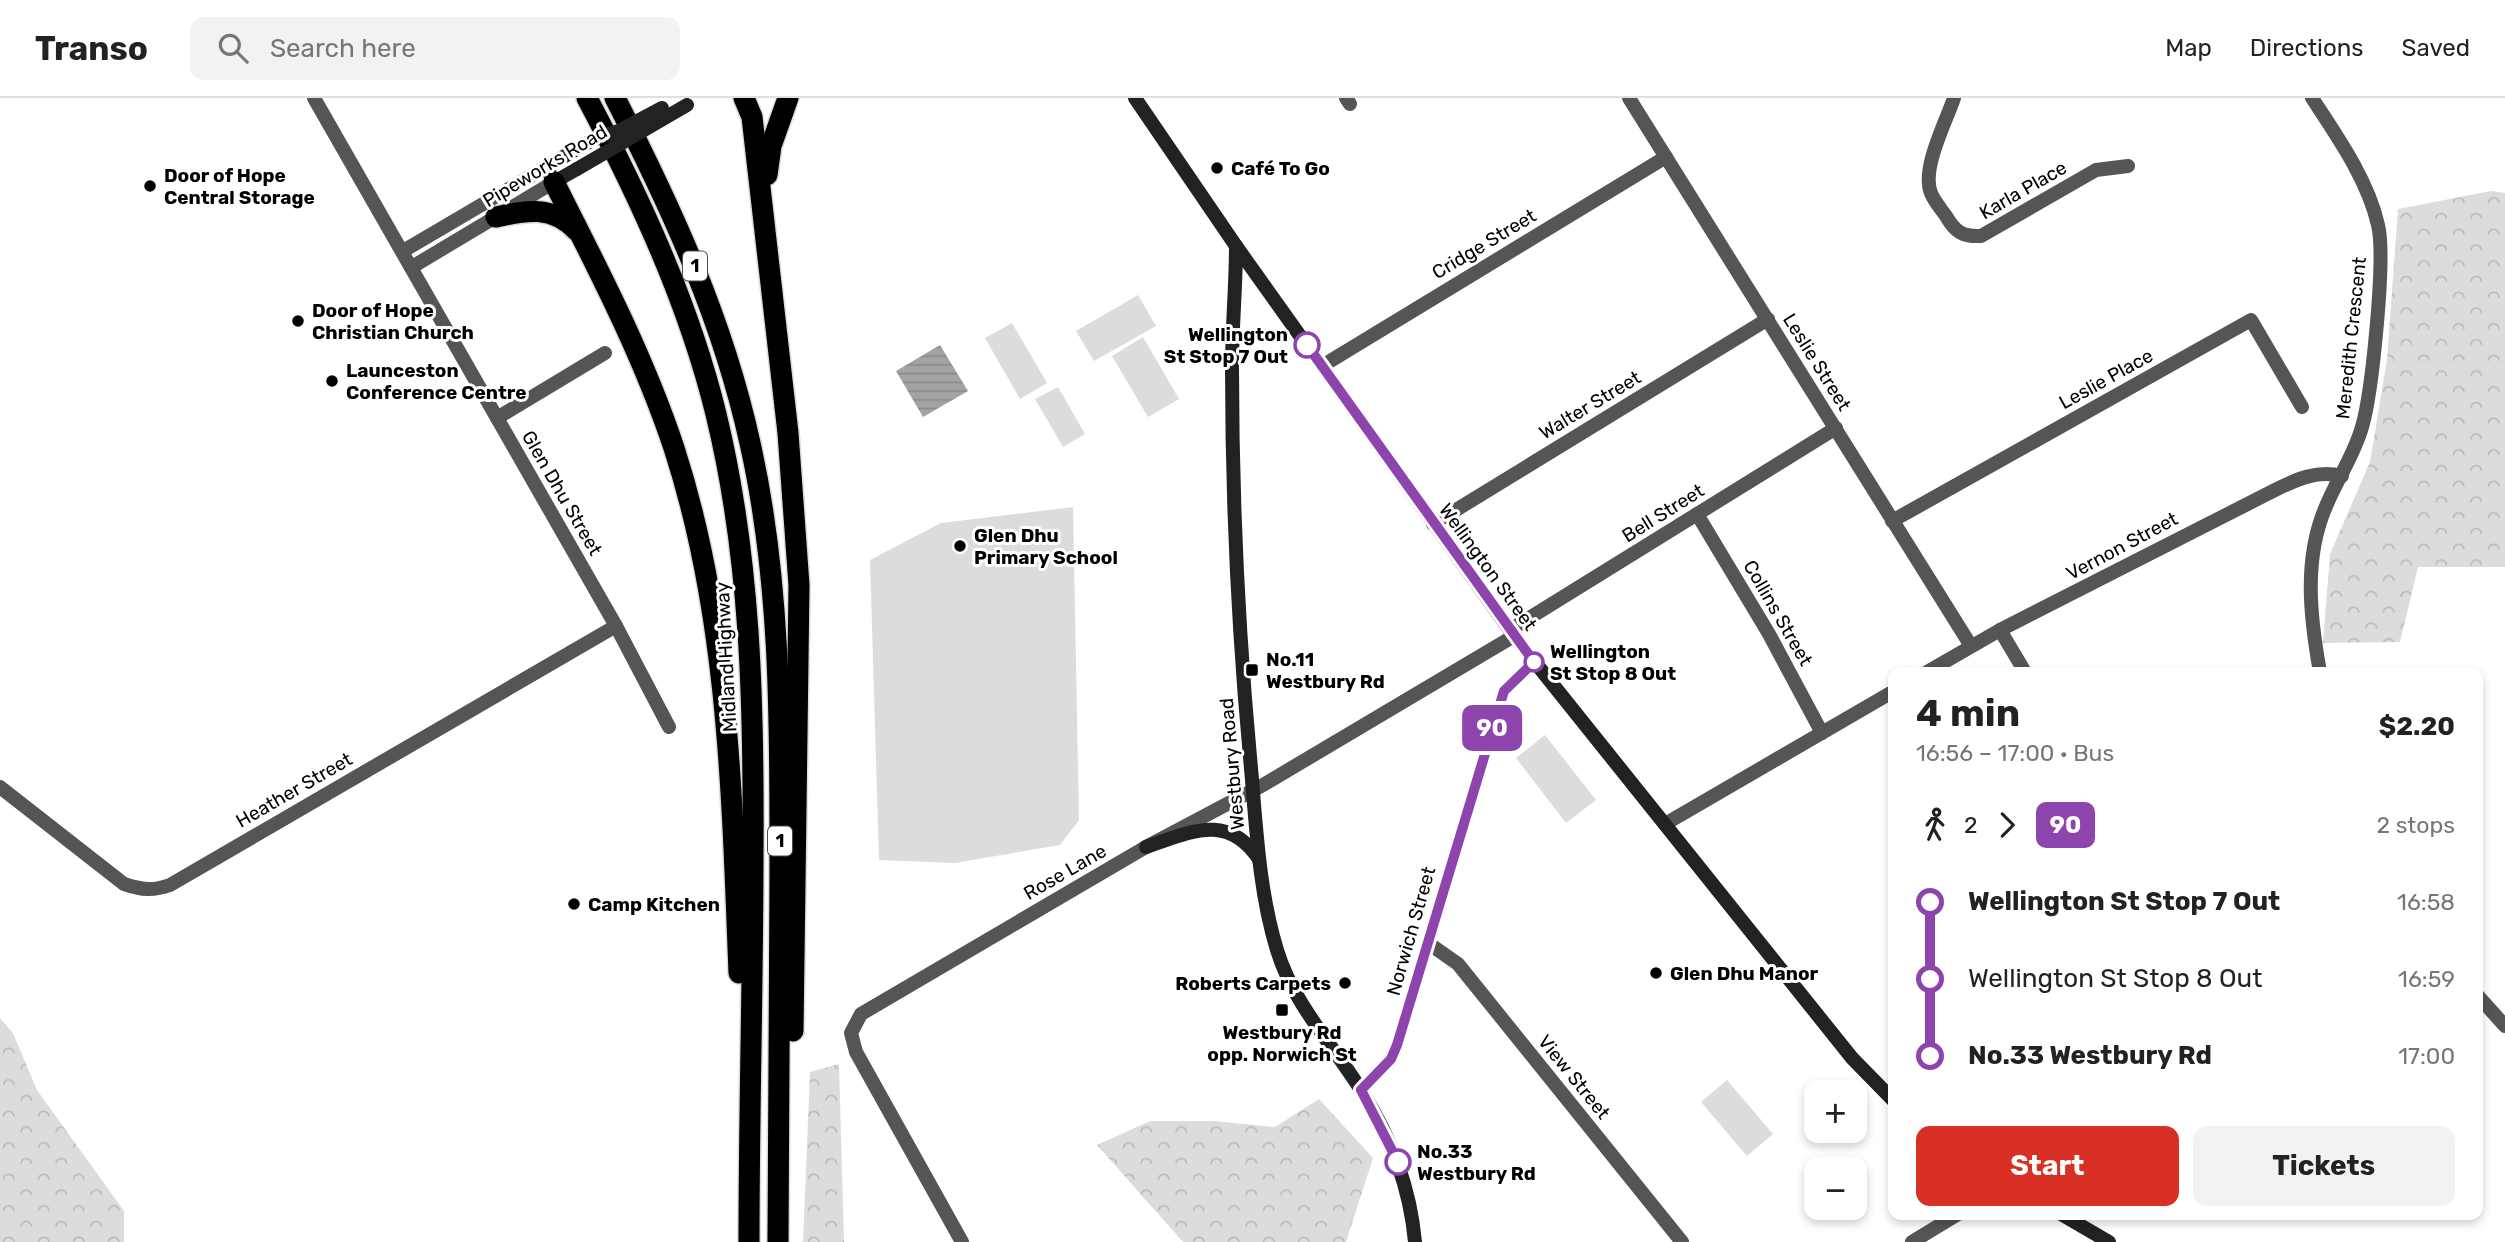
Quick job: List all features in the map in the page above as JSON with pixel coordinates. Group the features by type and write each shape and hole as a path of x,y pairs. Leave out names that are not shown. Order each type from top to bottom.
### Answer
{"highway":[{"name":"Midland Highway","path":"587,98 670,275 716,412 736,513 747,604 753,711 749,1242"},
{"name":"1","path":"615,98 682,234 720,332 750,443 767,541 776,638 780,757 778,1235"},
{"path":"744,98 752,117 789,433 800,631 793,1027 778,1235"},
{"path":"766,223 771,146 788,98"},
{"path":"550,175 632,339 658,401 690,502 709,590 725,717 749,1149"},
{"path":"496,217 527,210 544,211 562,219 583,238"}],"main road":[{"name":"Pipeworks Road","path":"550,175 568,155 664,98"},
{"name":"Wellington Street","path":"1135,98 1236,246 1512,633 1852,1058 1888,1095"},
{"name":"Pipeworks Road","path":"550,175 577,169 688,100"},
{"path":"594,139 619,131 688,100"},
{"name":"Westbury Road","path":"1236,246 1232,365 1233,506 1242,663 1260,860 1277,950 1290,983 1361,1090 1401,1171 1409,1196 1415,1242"},
{"path":"1146,847 1195,831 1219,829 1243,839 1260,860"},
{"path":"2071,1220 2109,1242"}],"street":[{"name":"Leslie Street","path":"1629,98 1971,646"},
{"name":"Karla Place","path":"1954,98 1931,162 1929,181 1931,192 1952,226 1967,237 1981,236 2096,170 2127,166"},
{"name":"Meredith Crescent","path":"2312,98 2340,139 2375,213 2381,241 2373,353 2363,424 2342,476 2326,505 2312,553 2311,603 2319,667"},
{"name":"Glen Dhu Street","path":"320,100 666,717 669,727"},
{"name":"Cridge Street","path":"1322,366 1666,157"},
{"name":"Pipeworks Road","path":"403,251 550,175"},
{"name":"Pipeworks Road","path":"412,267 496,217 550,175"},
{"name":"Walter Street","path":"1433,524 1768,319"},
{"name":"Leslie Place","path":"1892,521 2251,320 2302,407"},
{"path":"497,418 605,353"},
{"name":"Bell Street","path":"1512,633 1836,428"},
{"name":"Vernon Street","path":"1935,667 2000,630 2303,477 2330,473 2342,476"},
{"name":"Collins Street","path":"1698,514 1769,634 1822,733"},
{"name":"Heather Street","path":"0,787 124,884 141,890 156,890 170,885 615,626"},
{"path":"2000,630 2022,667"},
{"name":"Rose Lane","path":"962,1242 861,1062 853,1042 853,1026 869,1009 898,995 1146,847 1253,790 1512,633"},
{"name":"Norwich Street","path":"1361,1090 1391,1059 1504,691 1534,662"},
{"path":"1665,824 1888,694"},
{"name":"View Street","path":"1428,943 1458,964 1682,1242"},
{"path":"2483,1002 2505,1026"},
{"path":"1912,1242 1948,1220"}],"green space":[{"path":"2491,191 2505,193 2505,567 2418,567 2400,642 2323,643 2330,554 2370,462 2387,359 2398,209"},
{"path":"1138,295 1156,326 1094,361 1076,331"},
{"path":"1012,323 1047,383 1020,399 985,338"},
{"path":"1143,337 1179,399 1148,417 1112,356"},
{"path":"1058,387 1085,434 1063,447 1035,399"},
{"path":"1073,507 1079,820 1060,845 955,863 879,860 870,560 941,523"},
{"path":"1545,735 1596,800 1566,823 1516,758"},
{"path":"0,1018 13,1033 37,1090 124,1211 124,1242 0,1242"},
{"path":"839,1064 844,1242 803,1242 810,1072"},
{"path":"1727,1080 1773,1134 1747,1156 1701,1102"},
{"path":"1319,1099 1373,1158 1346,1242 1183,1242 1097,1145 1150,1121 1214,1121 1275,1127"}],"shaded area":[{"path":"940,345 968,391 923,417 896,371"}],"bus line":[{"name":"90","path":"1307,345 1534,662 1507,685 1504,691 1397,1045 1391,1059 1372,1082 1361,1090 1398,1162"}],"place":[{"name":"Café To Go","path":"1217,168"},
{"name":"Door of Hope Central Storage","path":"150,186"},
{"name":"Door of Hope Christian Church","path":"298,321"},
{"name":"Wellington St Stop 7 Out","path":"1307,345"},
{"name":"Launceston Conference Centre","path":"332,381"},
{"name":"Glen Dhu Primary School","path":"960,546"},
{"name":"Wellington St Stop 8 Out","path":"1534,662"},
{"name":"No.11 Westbury Rd","path":"1252,670"},
{"name":"Camp Kitchen","path":"574,904"},
{"name":"Glen Dhu Manor","path":"1656,973"},
{"name":"Roberts Carpets","path":"1345,983"},
{"name":"Westbury Rd opp. Norwich St","path":"1282,1010"},
{"name":"No.33 Westbury Rd","path":"1398,1162"}]}
